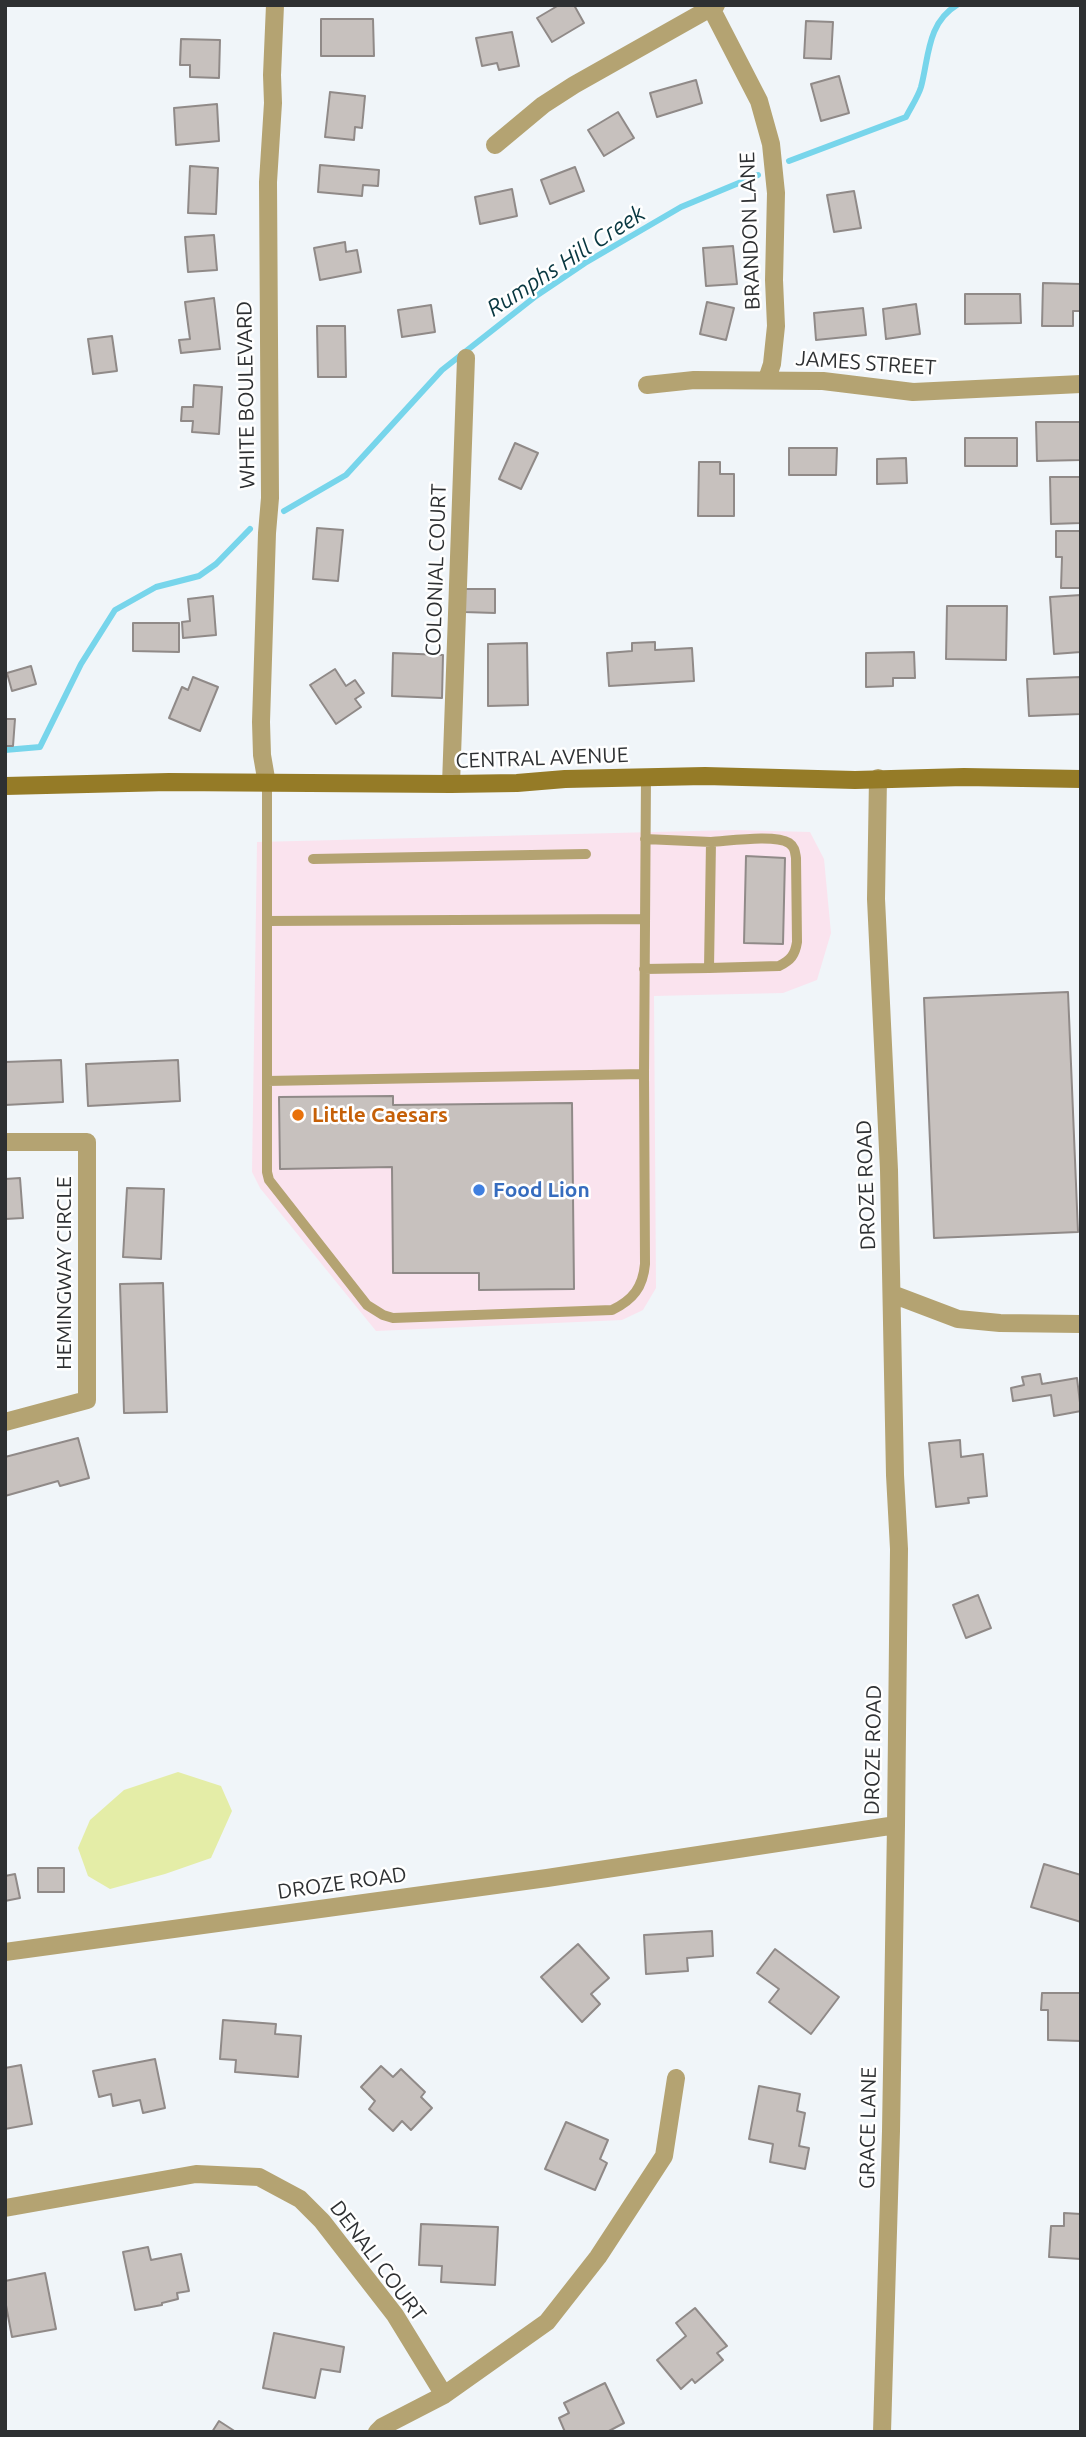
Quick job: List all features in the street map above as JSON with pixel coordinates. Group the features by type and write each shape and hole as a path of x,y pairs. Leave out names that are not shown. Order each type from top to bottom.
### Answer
{"street":[{"name":"WHITE BOULEVARD","path":"267,784 262,755 261,722 270,499 268,196 275,5"},
{"path":"495,145 544,105 574,85 657,36 714,7"},
{"name":"BRANDON LANE","path":"714,7 759,101 771,144 776,193 776,326 772,364 767,379"},
{"name":"COLONIAL COURT","path":"451,784 466,358"},
{"name":"JAMES STREET","path":"647,386 694,380 767,379 823,381 913,392 1081,384"},
{"name":"CENTRAL AVENUE","path":"5,786 169,782 451,784 705,776 855,780 1081,779"},
{"name":"DROZE ROAD","path":"5,1952 534,1880 896,1825 899,1549 889,1170 876,899 878,778"},
{"name":"HEMINGWAY CIRCLE","path":"5,1142 87,1142 87,1400 5,1422"},
{"path":"892,1294 958,1319 1000,1323 1081,1324"},
{"name":"GRACE LANE","path":"882,2432 896,1825"},
{"path":"377,2432 444,2395 547,2322 598,2257 664,2156 676,2078"},
{"name":"DENALI COURT","path":"5,2208 196,2174 259,2177 300,2199 322,2221 395,2315 444,2395"}],"lane":[{"path":"267,784 269,1180 367,1305 393,1318 612,1310 631,1300 644,1279 646,777"},
{"path":"644,969 779,966 788,962 795,954 797,942 796,858 790,844 775,840 711,842 645,839"},
{"path":"709,968 711,842"},
{"path":"313,859 586,854"},
{"path":"267,921 645,919"},
{"path":"267,1080 644,1074"}],"shaded area":[{"path":"734,830 810,832 824,859 831,933 817,980 783,993 654,996 656,1288 643,1310 622,1320 376,1331 260,1188 252,1172 257,842"}],"green space":[{"path":"178,1772 221,1786 232,1811 211,1858 110,1889 88,1876 78,1848 90,1820 124,1790"}],"building":[{"path":"559,5 574,5 584,23 552,42 537,18"},
{"path":"321,19 373,19 374,56 321,56"},
{"path":"806,21 833,22 831,59 804,58"},
{"path":"512,32 519,66 499,70 497,63 482,66 476,38"},
{"path":"181,39 220,40 219,78 190,77 190,65 180,65"},
{"path":"839,76 849,113 821,121 811,84"},
{"path":"696,80 702,103 657,117 650,93"},
{"path":"330,92 365,96 362,128 355,127 354,140 325,137"},
{"path":"217,104 219,141 176,145 174,108"},
{"path":"618,112 634,138 604,156 588,130"},
{"path":"320,165 379,170 378,186 363,185 362,196 318,192"},
{"path":"190,166 218,168 216,214 188,213"},
{"path":"575,167 584,191 550,204 541,180"},
{"path":"512,189 517,216 480,224 475,197"},
{"path":"854,191 861,228 834,232 827,195"},
{"path":"214,235 217,270 188,272 185,237"},
{"path":"345,242 346,252 357,250 361,272 320,280 314,248"},
{"path":"733,246 737,284 706,286 703,248"},
{"path":"1043,283 1081,284 1081,311 1073,311 1073,326 1042,326"},
{"path":"965,294 1020,294 1021,323 965,324"},
{"path":"214,298 220,349 181,353 179,340 190,339 185,302"},
{"path":"707,302 734,308 726,340 700,334"},
{"path":"916,304 920,334 886,339 883,309"},
{"path":"431,305 435,332 402,337 398,310"},
{"path":"863,308 866,335 816,340 814,313"},
{"path":"317,326 345,326 346,377 318,377"},
{"path":"112,336 117,371 93,374 88,339"},
{"path":"194,385 222,387 219,434 192,432 193,421 181,421 182,407 193,407"},
{"path":"1036,422 1081,422 1081,460 1037,461"},
{"path":"965,438 1017,438 1017,466 965,466"},
{"path":"515,443 538,453 521,489 499,479"},
{"path":"789,448 837,448 836,475 789,475"},
{"path":"906,458 907,483 877,484 877,459"},
{"path":"699,462 720,462 720,474 734,474 734,516 698,516"},
{"path":"1050,477 1081,477 1081,523 1051,524"},
{"path":"317,528 343,530 338,581 313,579"},
{"path":"1056,531 1081,531 1081,588 1061,588 1062,557 1056,557"},
{"path":"464,589 495,589 495,613 464,612"},
{"path":"1081,595 1081,652 1054,654 1050,597"},
{"path":"213,596 216,635 183,638 182,622 190,621 188,599"},
{"path":"947,606 1007,606 1006,660 946,659"},
{"path":"133,623 179,623 179,652 133,651"},
{"path":"655,642 655,650 692,648 694,681 609,686 607,653 632,651 632,643"},
{"path":"527,643 528,705 488,706 488,644"},
{"path":"914,652 915,678 893,678 893,686 866,687 866,653"},
{"path":"393,653 443,655 442,698 392,696"},
{"path":"31,666 36,684 12,691 7,673"},
{"path":"335,669 346,686 355,680 364,693 355,699 361,707 336,724 310,685"},
{"path":"193,677 218,687 200,731 169,718 182,687 188,690"},
{"path":"1081,677 1081,714 1029,716 1027,679"},
{"path":"5,719 15,719 13,746 5,746"},
{"path":"746,856 785,858 783,944 744,943"},
{"path":"1068,992 1078,1232 934,1238 924,998"},
{"path":"61,1060 63,1102 5,1105 5,1062"},
{"path":"178,1060 180,1101 88,1106 86,1064"},
{"path":"393,1096 393,1105 572,1103 574,1289 479,1290 479,1273 393,1273 392,1167 280,1169 279,1097"},
{"path":"20,1178 23,1218 5,1219 5,1179"},
{"path":"127,1188 164,1189 161,1259 123,1257"},
{"path":"163,1283 167,1412 124,1413 120,1284"},
{"path":"1040,1374 1042,1384 1077,1378 1081,1411 1054,1416 1051,1395 1013,1401 1011,1388 1024,1385 1022,1377"},
{"path":"78,1438 89,1478 60,1486 58,1481 5,1496 5,1457"},
{"path":"960,1440 961,1457 983,1454 987,1496 968,1498 969,1503 936,1507 929,1443"},
{"path":"978,1595 991,1628 966,1638 953,1605"},
{"path":"1044,1864 1081,1875 1081,1922 1031,1907"},
{"path":"38,1868 64,1868 64,1892 38,1892"},
{"path":"15,1874 20,1898 5,1901 5,1876"},
{"path":"712,1931 713,1956 687,1958 688,1971 646,1974 644,1935"},
{"path":"578,1944 609,1978 591,1994 600,2004 582,2022 541,1977"},
{"path":"775,1949 839,1997 811,2034 769,2002 779,1989 757,1973"},
{"path":"1042,1993 1081,1993 1081,2041 1048,2040 1048,2010 1041,2010"},
{"path":"223,2020 276,2024 275,2034 301,2036 298,2077 235,2072 236,2060 220,2059"},
{"path":"155,2059 165,2108 143,2113 140,2100 113,2106 111,2094 99,2097 93,2071"},
{"path":"21,2065 32,2124 5,2129 5,2068"},
{"path":"381,2066 393,2077 401,2069 425,2092 421,2097 432,2108 411,2130 402,2121 393,2131 369,2109 375,2101 361,2087"},
{"path":"759,2086 800,2094 797,2111 805,2113 799,2146 809,2148 805,2169 770,2162 773,2144 749,2139"},
{"path":"566,2122 608,2140 600,2159 607,2163 595,2190 545,2169"},
{"path":"1064,2213 1081,2214 1081,2259 1049,2257 1051,2226 1064,2226"},
{"path":"421,2224 498,2227 495,2285 441,2282 442,2266 419,2265"},
{"path":"148,2247 151,2260 181,2254 189,2291 177,2293 178,2299 162,2305 135,2310 123,2252"},
{"path":"45,2273 56,2329 12,2337 5,2300 5,2281"},
{"path":"695,2308 727,2346 717,2353 723,2360 695,2383 692,2379 681,2389 657,2360 686,2336 676,2323"},
{"path":"274,2333 344,2347 340,2372 321,2369 315,2398 263,2388"},
{"path":"605,2383 624,2423 607,2432 565,2432 559,2418 569,2413 564,2403"},
{"path":"219,2421 236,2432 212,2432"}],"waterway":[{"name":"Rumphs Hill Creek","path":"789,161 906,117 921,87 935,31 947,12 957,5"},
{"name":"Rumphs Hill Creek","path":"284,511 346,475 442,370 536,296 585,263 681,207 758,175"},
{"name":"Rumphs Hill Creek","path":"5,750 40,747 81,664 115,610 156,587 199,576 216,564 250,529"}],"place":[{"name":"Little Caesars","path":"298,1115"},
{"name":"Food Lion","path":"479,1190"}]}
